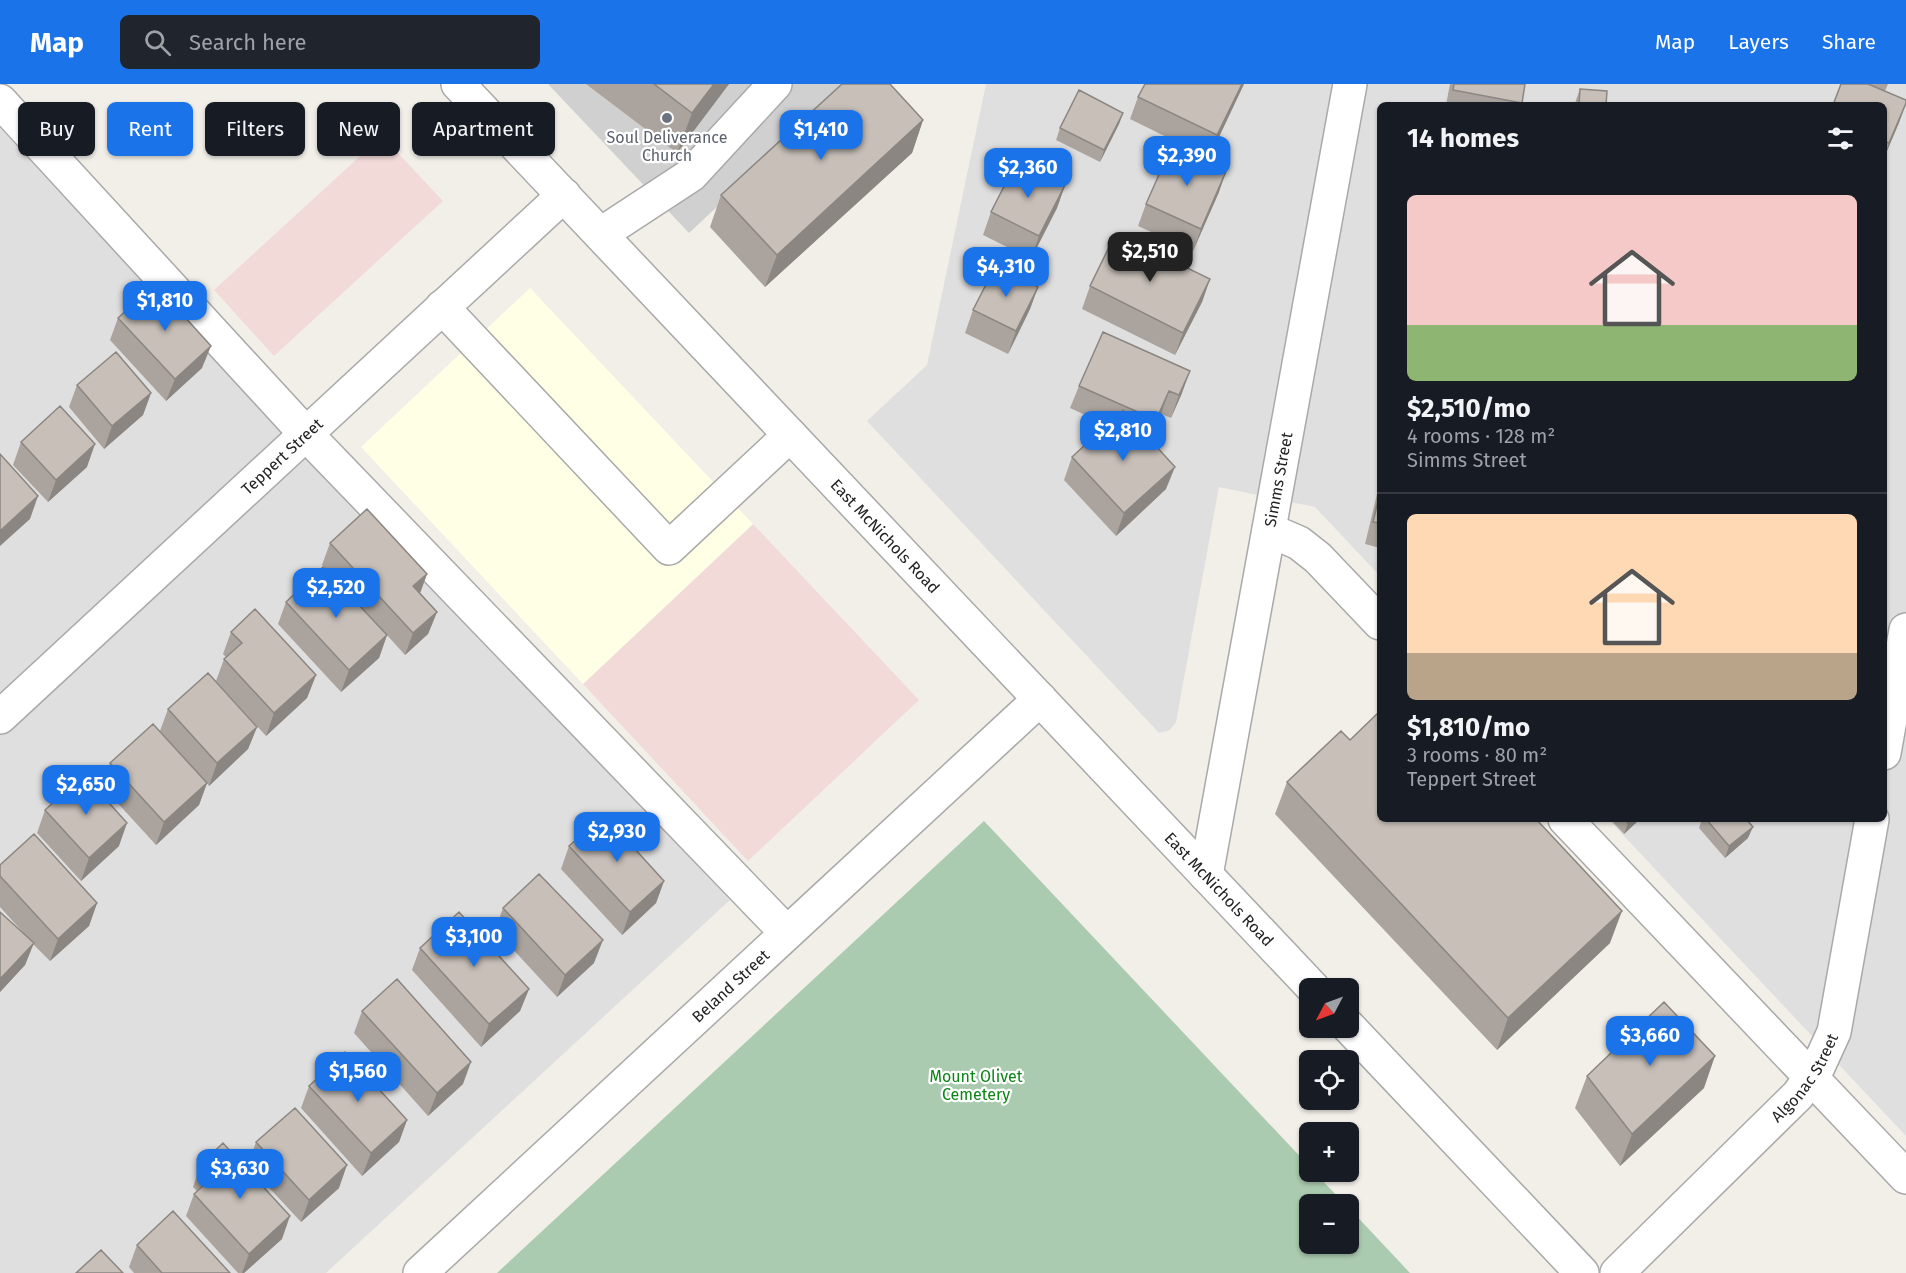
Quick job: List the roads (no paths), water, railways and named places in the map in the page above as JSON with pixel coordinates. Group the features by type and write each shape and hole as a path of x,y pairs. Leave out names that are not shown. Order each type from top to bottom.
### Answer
{"street":[{"name":"East McNichols Road","path":"458,84 1304,978"},
{"path":"601,234 691,175 775,84"},
{"name":"Simms Street","path":"1206,875 1350,84"},
{"path":"0,101 306,434 787,933"},
{"name":"Teppert Street","path":"0,717 564,195"},
{"path":"442,307 669,548 790,435"},
{"path":"1269,530 1299,543 1318,558 1377,620"},
{"path":"1887,736 1906,630"},
{"name":"Beland Street","path":"420,1273 1040,699"},
{"path":"1568,822 1906,1177"},
{"name":"Algonac Street","path":"1617,1273 1798,1095 1818,1067 1834,1032 1871,822"},
{"path":"1359,1038 1582,1273"}],"place":[{"name":"Soul Deliverance Church","path":"667,118"}],"park label":[{"name":"Mount Olivet Cemetery","path":"976,1085"}]}
